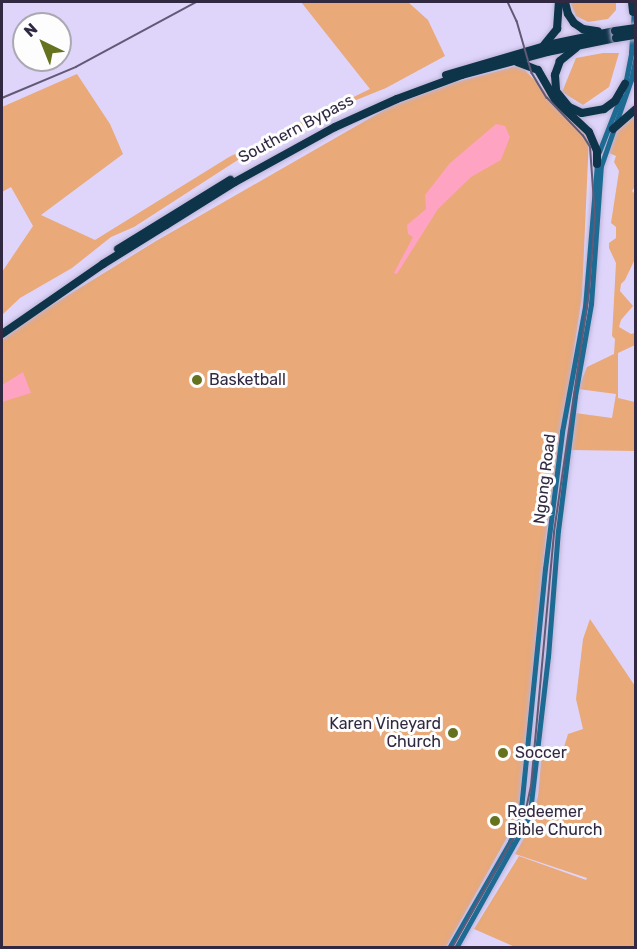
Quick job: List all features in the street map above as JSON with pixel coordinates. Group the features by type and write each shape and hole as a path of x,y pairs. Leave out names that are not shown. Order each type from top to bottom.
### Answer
{"highway":[{"path":"541,48 557,29 559,2"},
{"path":"565,2 568,14 578,26 591,31 615,34"},
{"path":"633,12 634,2"},
{"name":"Southern Bypass","path":"2,334 103,264 235,182 314,138 420,90 509,62 582,45 636,28"},
{"name":"Southern Bypass","path":"2,328 163,220 320,129 419,85 471,67 541,48 615,34 636,35"},
{"path":"582,45 565,56 555,75 556,91 569,107 582,113 604,110 615,101 625,84"},
{"path":"509,62 524,63 542,75 556,101 592,136 597,151 597,164"},
{"path":"613,129 636,109"}],"main road":[{"name":"Ngong Road","path":"449,948 513,836 520,819 545,569 560,454 585,307 597,164 625,84 631,53 633,12"},
{"name":"Ngong Road","path":"456,948 526,823 537,756 568,453 591,304 603,156 631,80 636,56"},
{"path":"560,454 564,451 568,453"},
{"path":"527,757 532,760 537,756"},
{"path":"525,779 526,775 531,773 534,778"}],"shaded area":[{"path":"301,2 408,2 428,20 445,56 386,88 334,109 258,147 134,227 111,237 72,268 20,298 2,315 2,272 33,226 11,187 2,192 2,107 77,74 110,124 123,154 41,215 95,240 229,157 370,89"},
{"path":"570,2 616,2 616,10 608,19 588,22 576,16"},
{"path":"603,53 619,53 609,87 583,105 562,92 576,58"},
{"path":"520,65 589,137 582,296 546,536 518,818 446,947 2,948 2,340 34,316 156,241 391,106 456,82"},
{"path":"635,116 636,185 632,191 636,195 635,259 621,284 620,291 633,306 621,320 619,327 631,334 635,333 635,345 618,353 618,398 635,402 635,451 571,450 575,413 612,418 616,394 578,389 587,367 614,354 615,339 612,336 616,263 609,243 616,238 616,227 611,223 619,171 614,162 616,156 609,153 616,130"},
{"path":"496,124 505,126 510,137 501,160 471,177 438,209 397,274 394,273 413,237 408,234 407,225 426,209 425,195 450,163"},
{"path":"23,372 31,393 2,402 2,385"},
{"path":"590,619 635,686 635,947 515,947 474,929 519,856 586,880 587,878 515,854 530,827 538,796 542,751 564,747 568,734 583,729 576,699 583,639"}],"tram line":[{"path":"508,2 517,21 532,73"},
{"path":"452,948 524,819 531,786 554,532 589,291 595,217 590,147 583,136 547,98"}],"railway":[{"path":"2,98 76,67 196,2"},
{"path":"532,73 547,98"}],"place":[{"name":"Basketball","path":"197,380"},
{"name":"Karen Vineyard Church","path":"453,733"},
{"name":"Soccer","path":"503,753"},
{"name":"Redeemer Bible Church","path":"495,821"}]}
